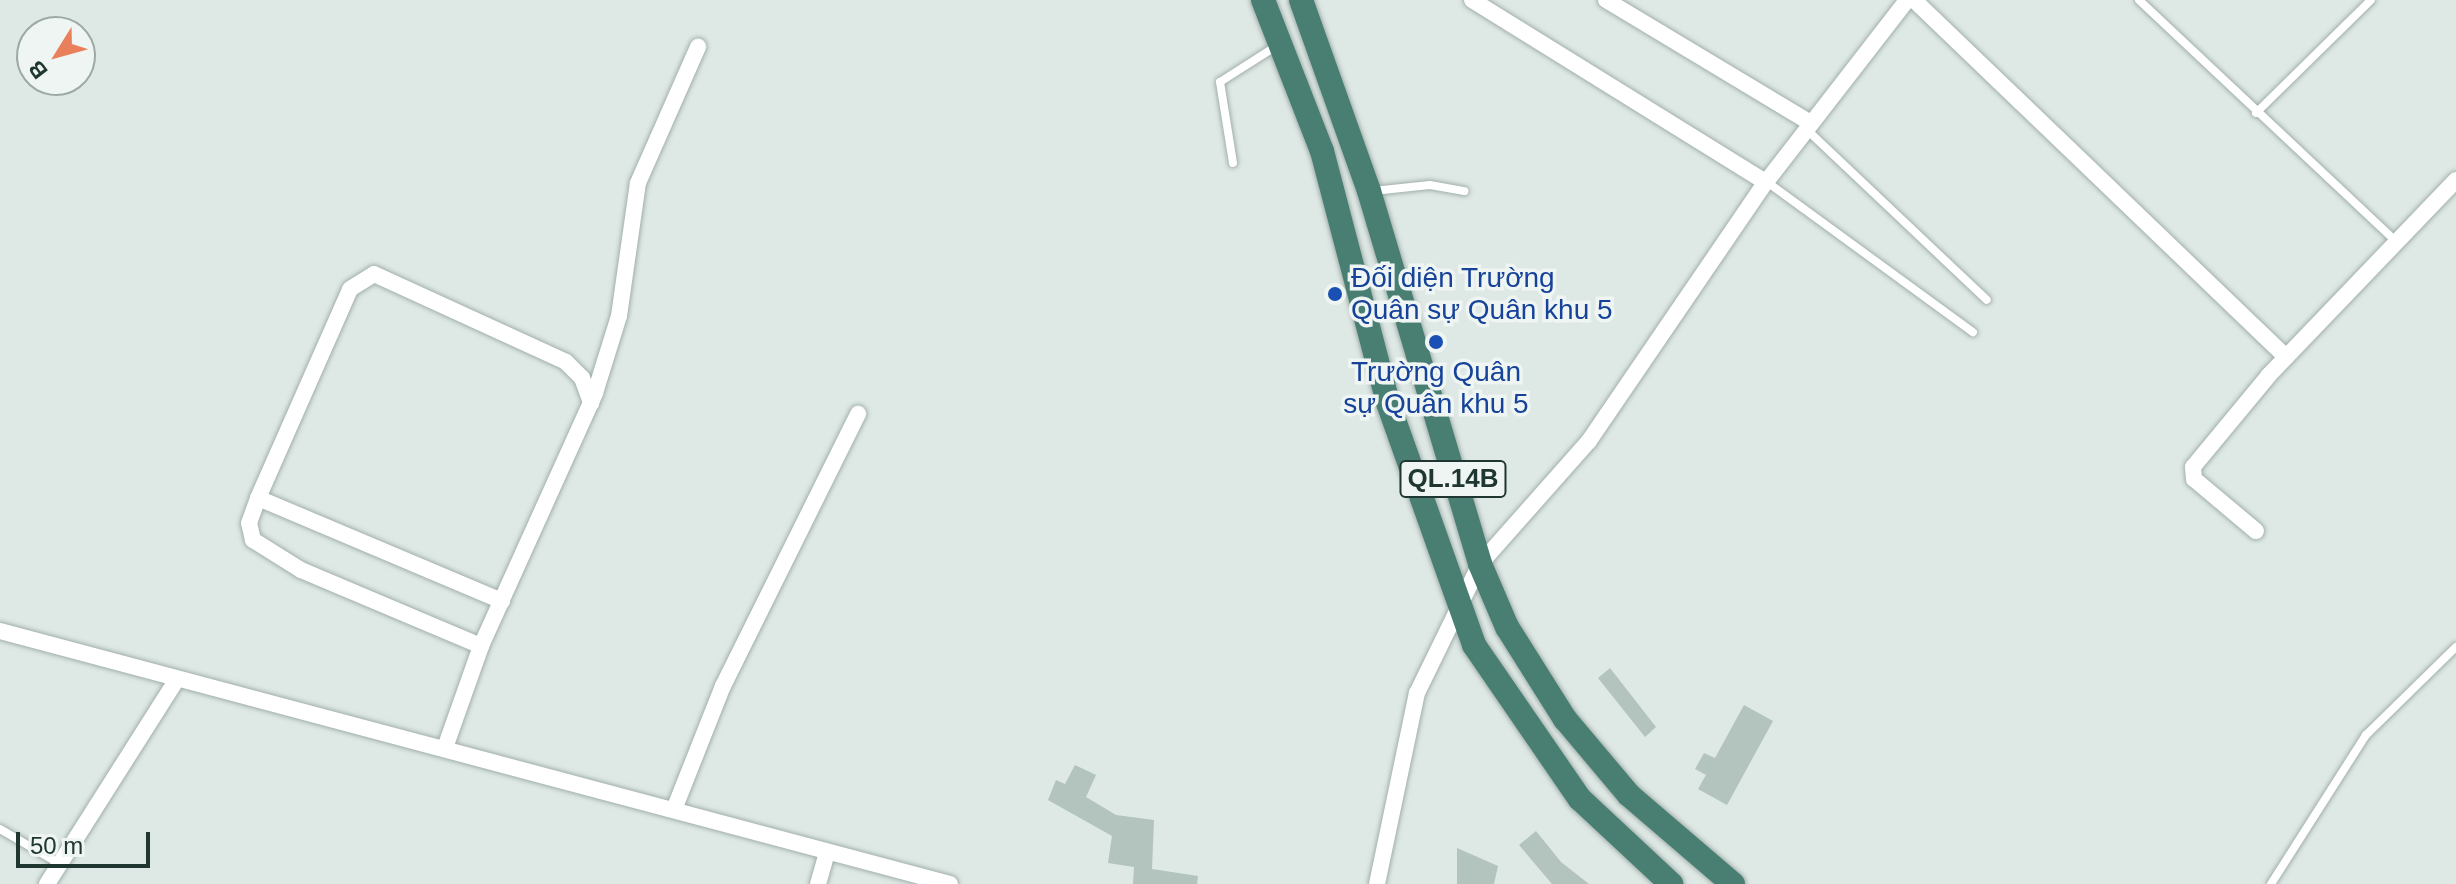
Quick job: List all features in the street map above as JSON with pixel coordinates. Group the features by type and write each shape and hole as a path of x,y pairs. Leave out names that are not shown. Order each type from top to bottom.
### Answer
{"highway":[{"name":"QL.14B","path":"1263,0 1282,43 1456,605 1534,740 1580,799 1671,884"},
{"name":"QL.14B","path":"1301,0 1369,191 1480,564 1507,627 1565,719 1643,809 1733,884"}],"street":[{"path":"1472,0 1766,182"},
{"path":"1606,0 1807,125"},
{"path":"1377,884 1417,693 1456,605 1480,564 1589,441 1807,125 1907,0"},
{"path":"1914,0 2286,357"},
{"path":"446,745 481,646 591,403 619,316 638,183 698,47"},
{"path":"2256,531 2191,474 2286,357 2456,180"},
{"path":"481,646 260,549 249,523 258,498 361,275 374,274 566,362 591,403"},
{"path":"675,807 723,686 858,414"},
{"path":"258,498 502,601"},
{"path":"0,631 177,679 446,745 950,884"},
{"path":"47,884 177,679"},
{"path":"818,884 827,852"}],"lane":[{"path":"2139,0 2397,242"},
{"path":"2256,113 2371,0"},
{"path":"1233,163 1220,82 1282,43"},
{"path":"1807,125 1987,300"},
{"path":"1766,182 1973,332"},
{"path":"1369,191 1430,185 1464,191"},
{"path":"2271,884 2366,735 2456,647"},
{"path":"0,829 61,864"}],"building":[{"path":"1610,668 1656,727 1645,737 1598,678"},
{"path":"1744,705 1773,721 1727,805 1698,789 1706,775 1695,769 1704,753 1715,758"},
{"path":"1075,765 1096,775 1086,797 1116,815 1154,820 1152,869 1198,876 1197,884 1133,884 1134,867 1108,863 1112,836 1048,800 1056,780 1065,784"},
{"path":"1536,831 1561,862 1589,884 1552,884 1519,845"},
{"path":"1457,848 1498,866 1494,884 1457,884"}],"place":[{"name":"Đối diện Trường Quân sự Quân khu 5","path":"1335,294"},
{"name":"Trường Quân sự Quân khu 5","path":"1436,342"}]}
